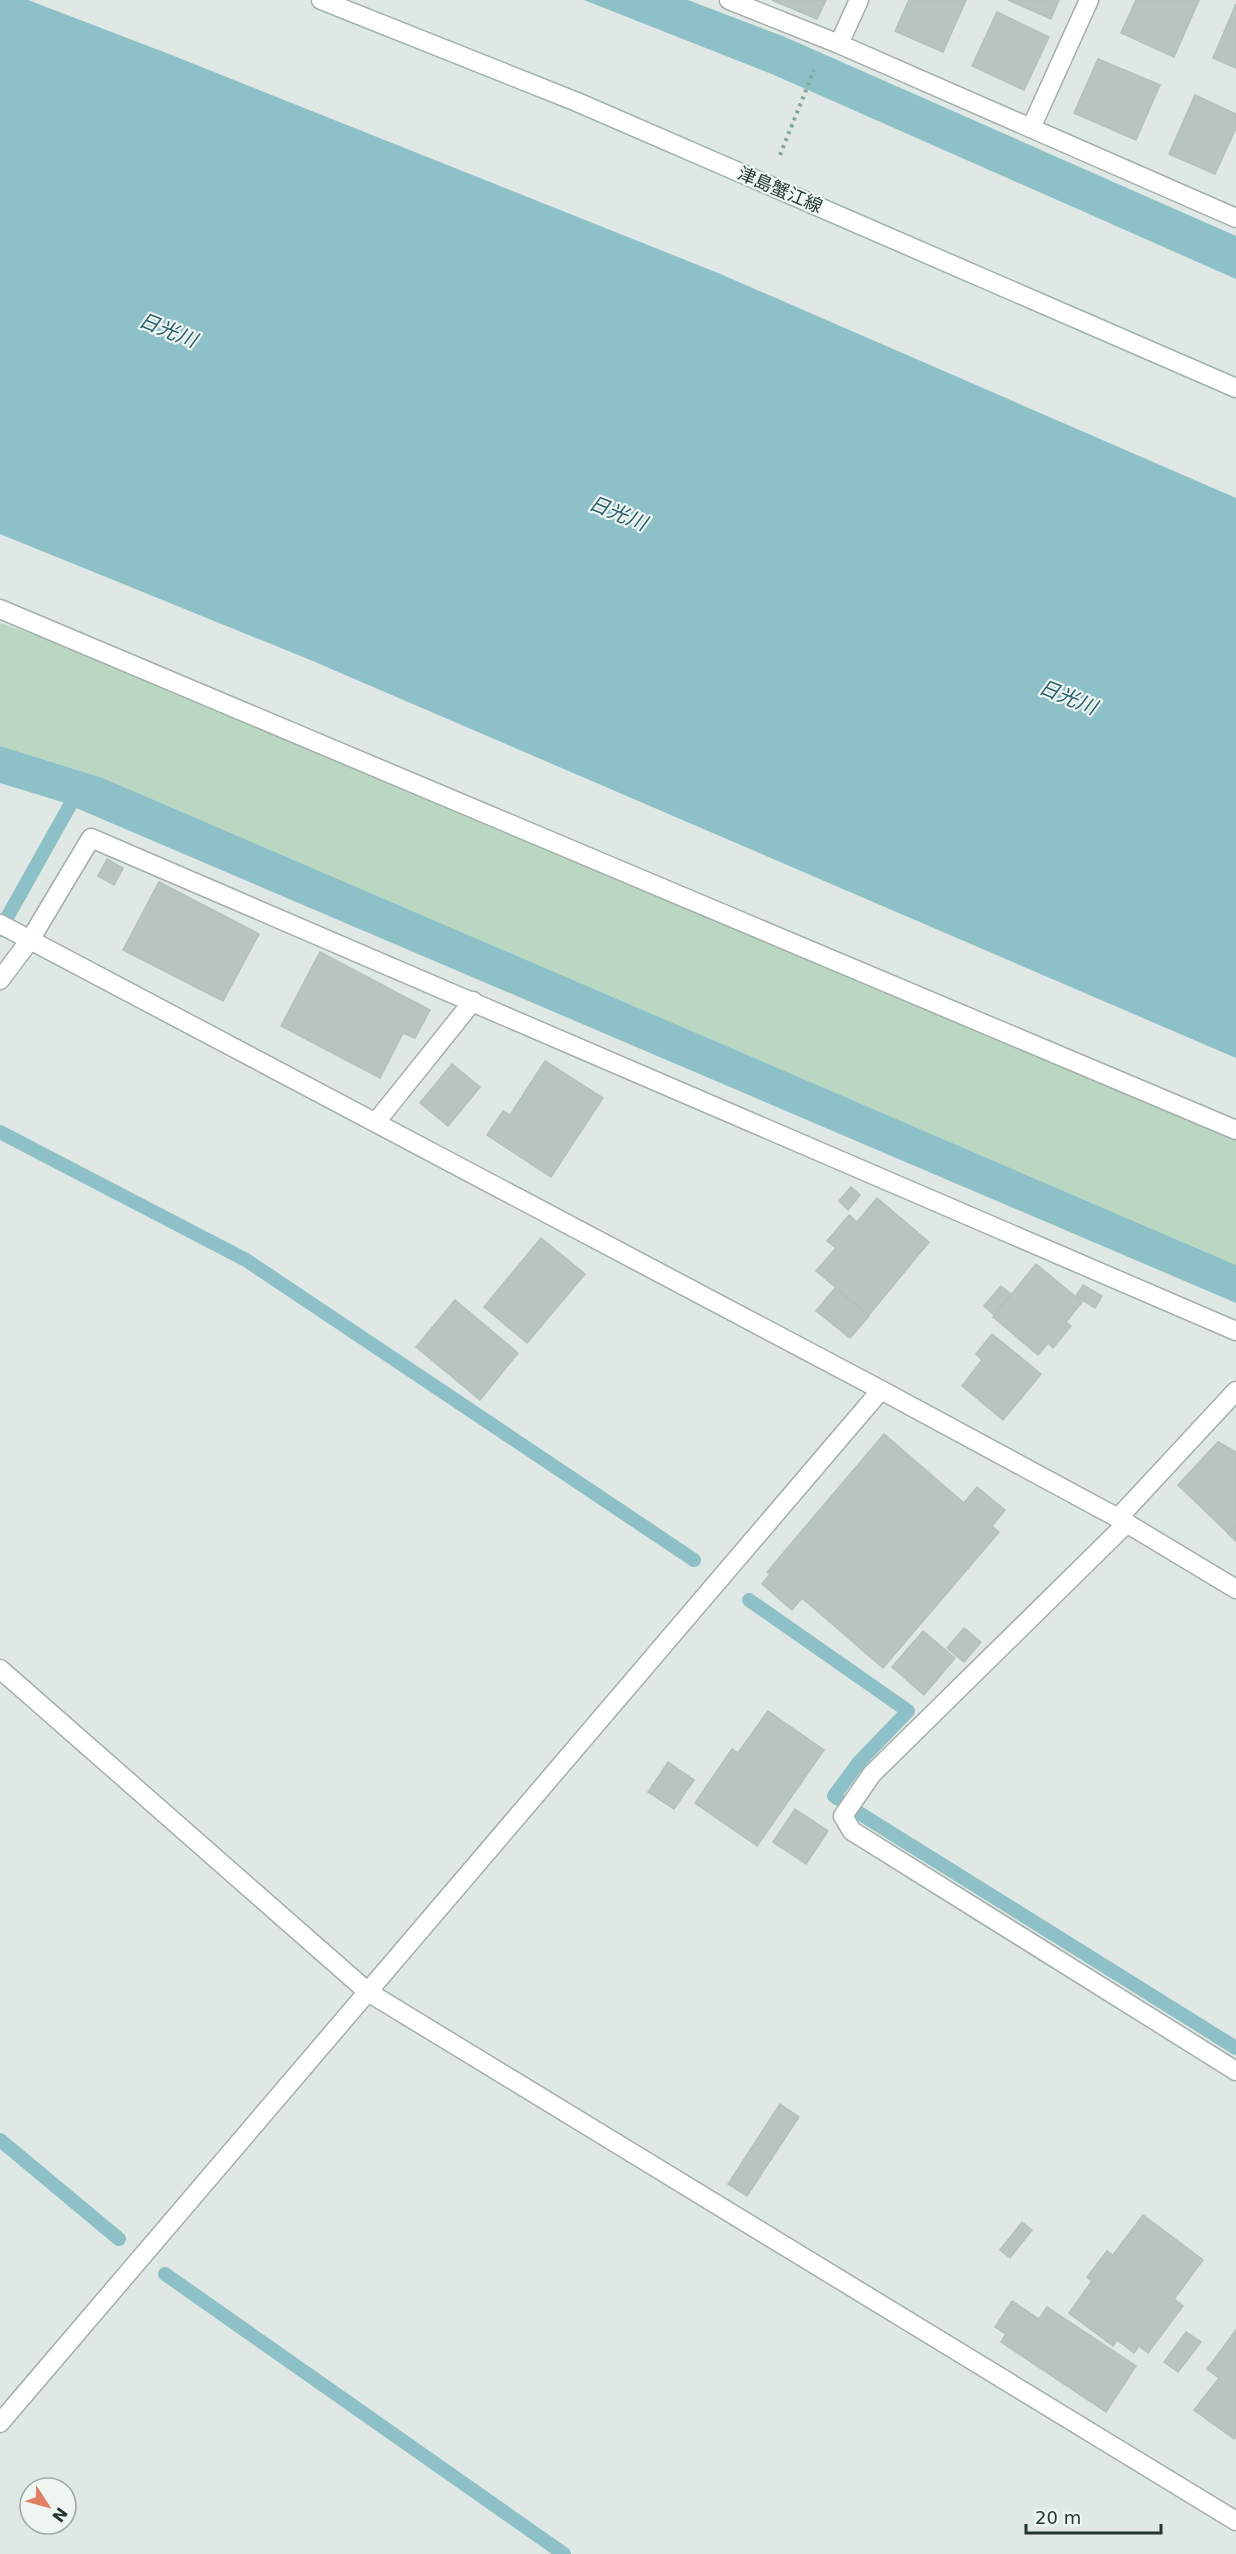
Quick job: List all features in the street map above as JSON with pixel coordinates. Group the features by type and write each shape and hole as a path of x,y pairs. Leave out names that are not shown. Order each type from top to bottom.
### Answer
{"street":[{"name":"津島蟹江線","path":"321,0 577,102 1236,388"},
{"path":"729,0 839,44 1235,215"},
{"path":"839,44 859,0"},
{"path":"1031,128 1089,0"},
{"path":"0,609 1236,1130"},
{"path":"0,980 91,838 1236,1331"},
{"path":"0,924 881,1390 1123,1521 1236,1589"},
{"path":"376,1122 472,1001"},
{"path":"0,2422 881,1390"},
{"path":"1236,1391 1123,1521 872,1774 843,1816 852,1831 1236,2071"},
{"path":"0,1669 368,1992 1236,2521"}],"path":[{"path":"792,122 818,62"}],"green space":[{"path":"0,623 64,645 1236,1140 1236,1265 103,778 0,746"}],"water":[{"name":"日光川","path":"0,0 28,0 718,273 1236,498 1236,1058 308,659 0,534"},
{"path":"584,0 688,0 785,37 1236,236 1236,279 774,75"},
{"path":"0,746 103,778 1236,1265 1236,1303 62,802 0,783"}],"building":[{"path":"772,0 826,0 817,19"},
{"path":"909,0 966,0 943,52 895,31"},
{"path":"1008,0 1059,0 1051,19"},
{"path":"1136,0 1199,0 1174,57 1121,33"},
{"path":"1236,4 1236,68 1213,58"},
{"path":"997,12 1049,37 1024,90 972,66"},
{"path":"1098,59 1160,85 1136,140 1074,113"},
{"path":"1195,95 1236,114 1236,128 1215,174 1169,154"},
{"path":"107,859 123,868 114,885 98,876"},
{"path":"159,882 259,934 223,1001 123,950"},
{"path":"320,952 430,1010 415,1038 403,1033 380,1078 281,1026"},
{"path":"545,1061 603,1098 551,1177 487,1135 503,1111 510,1115"},
{"path":"452,1064 480,1087 448,1126 420,1103"},
{"path":"851,1187 860,1195 848,1210 839,1201"},
{"path":"877,1198 929,1242 869,1315 816,1271 836,1248 827,1241 849,1215 857,1222"},
{"path":"541,1238 585,1274 527,1343 484,1307"},
{"path":"1036,1264 1082,1302 1066,1322 1071,1326 1053,1348 1048,1343 1038,1355 993,1317"},
{"path":"1083,1285 1102,1296 1095,1308 1076,1296"},
{"path":"1001,1286 1011,1294 994,1315 984,1306"},
{"path":"835,1288 869,1316 850,1338 816,1311"},
{"path":"455,1300 518,1353 480,1400 416,1347"},
{"path":"992,1334 1041,1374 1003,1420 962,1386 982,1360 976,1354"},
{"path":"884,1434 964,1503 977,1487 1005,1510 992,1526 999,1532 883,1668 802,1598 792,1610 762,1584 770,1574 767,1572"},
{"path":"1218,1442 1236,1452 1236,1524 1228,1533 1178,1485"},
{"path":"1236,1525 1236,1541 1228,1534"},
{"path":"964,1628 981,1642 964,1662 947,1648"},
{"path":"923,1631 955,1658 924,1695 892,1667"},
{"path":"768,1711 824,1750 757,1846 695,1803 732,1749 738,1753"},
{"path":"668,1762 694,1780 674,1809 648,1792"},
{"path":"795,1809 828,1831 806,1864 773,1842"},
{"path":"780,2104 799,2117 747,2196 728,2184"},
{"path":"1143,2215 1203,2260 1174,2299 1183,2306 1148,2353 1139,2346 1134,2353 1117,2340 1113,2346 1069,2313 1092,2281 1087,2277 1107,2251 1113,2255"},
{"path":"1022,2222 1032,2230 1010,2258 1000,2250"},
{"path":"1012,2301 1039,2319 1047,2307 1136,2366 1106,2412 1001,2342 1006,2334 995,2327"},
{"path":"1236,2330 1236,2436 1234,2439 1194,2410 1219,2378 1207,2369"},
{"path":"1186,2332 1201,2342 1178,2372 1164,2362"}],"waterway":[{"path":"0,930 78,791"},
{"path":"0,1132 246,1260 694,1560"},
{"path":"749,1600 908,1711 859,1762 834,1796 838,1799"},
{"path":"859,1813 1236,2048"},
{"path":"0,2140 119,2239"},
{"path":"165,2274 564,2554"}]}
